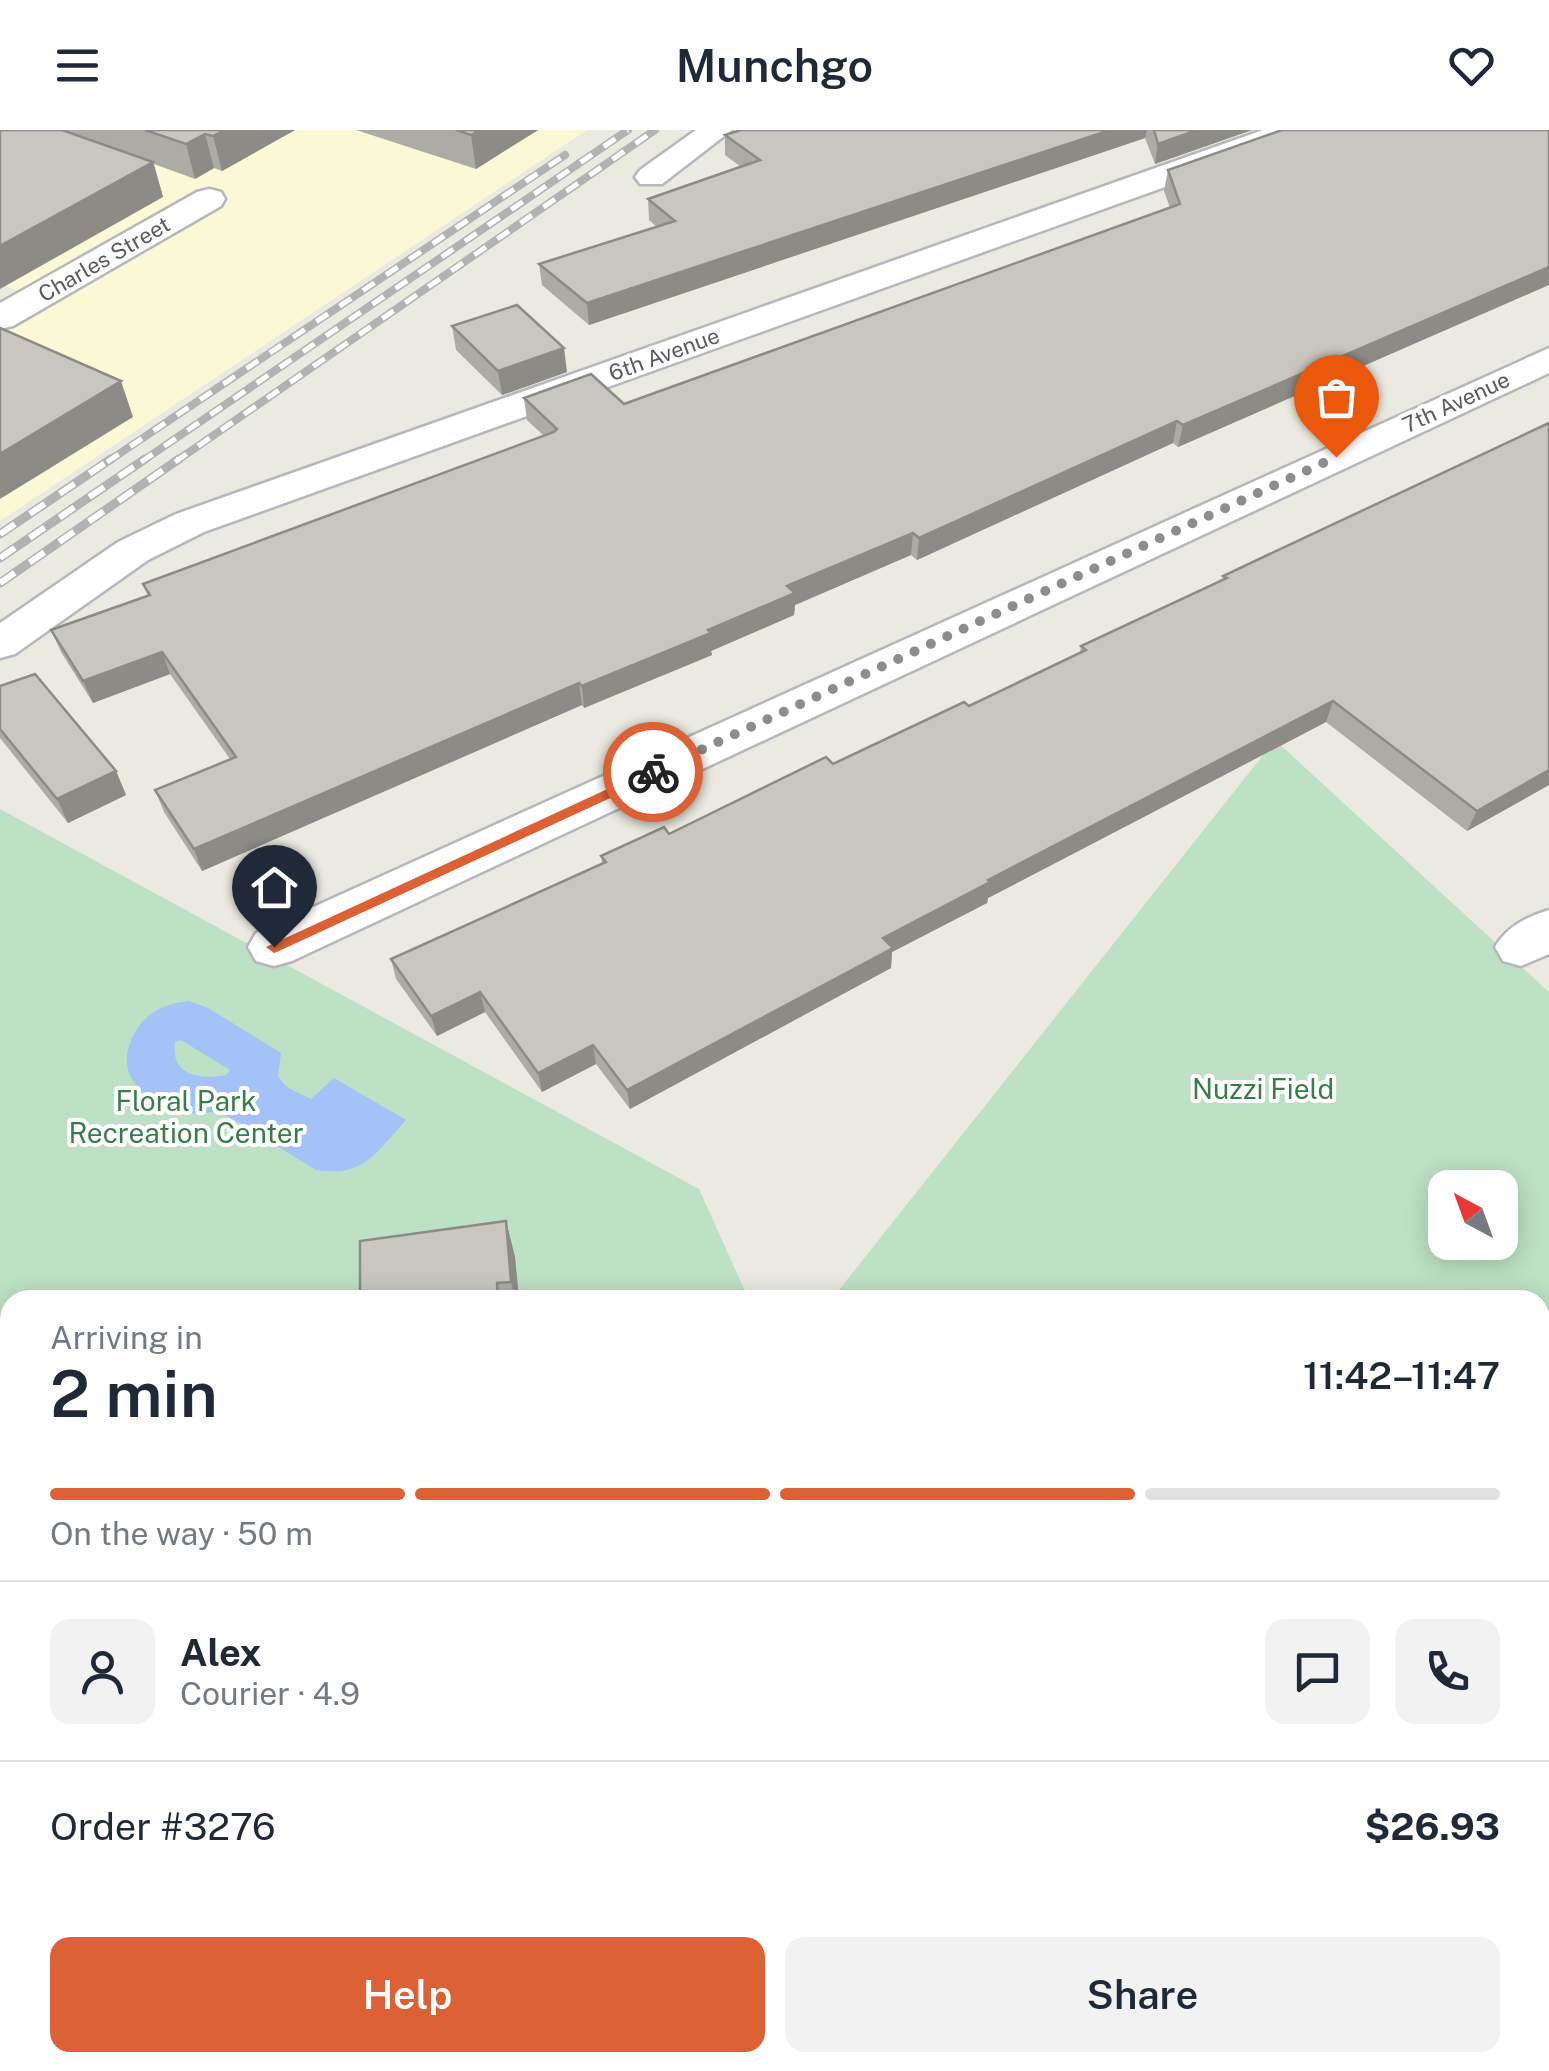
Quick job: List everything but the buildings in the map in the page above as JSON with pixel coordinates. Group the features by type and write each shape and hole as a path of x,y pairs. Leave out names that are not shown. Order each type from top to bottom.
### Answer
{"street":[{"path":"651,177 716,130"},
{"name":"6th Avenue","path":"0,644 133,551 190,523 1293,130"},
{"name":"Charles Street","path":"0,318 209,199 174,186"},
{"name":"7th Avenue","path":"274,947 1549,359"}],"shaded area":[{"path":"32,130 587,130 0,521 0,315 32,297 0,284"}],"green space":[{"name":"Nuzzi Field","path":"1275,740 1549,992 1549,1290 839,1290"},
{"name":"Floral Park Recreation Center","path":"0,809 699,1189 744,1290 0,1290"}],"water":[{"path":"180,1002 208,1008 281,1053 278,1077 288,1088 311,1099 334,1078 406,1120 368,1160 346,1170 332,1171 316,1170 222,1114 191,1113 162,1105 139,1089 131,1078 128,1052 143,1021 163,1007","holes":["181,1040 230,1070 226,1075 216,1076 189,1073 177,1062 175,1042"]}],"railway":[{"path":"141,462 628,130"},
{"path":"175,462 655,130"},
{"path":"107,462 565,155"},
{"path":"0,534 111,459"},
{"path":"0,558 145,459"},
{"path":"0,583 179,459"}],"way so far":[{"path":"653,772 1336,457"}],"route":[{"path":"274,947 653,772"}]}
